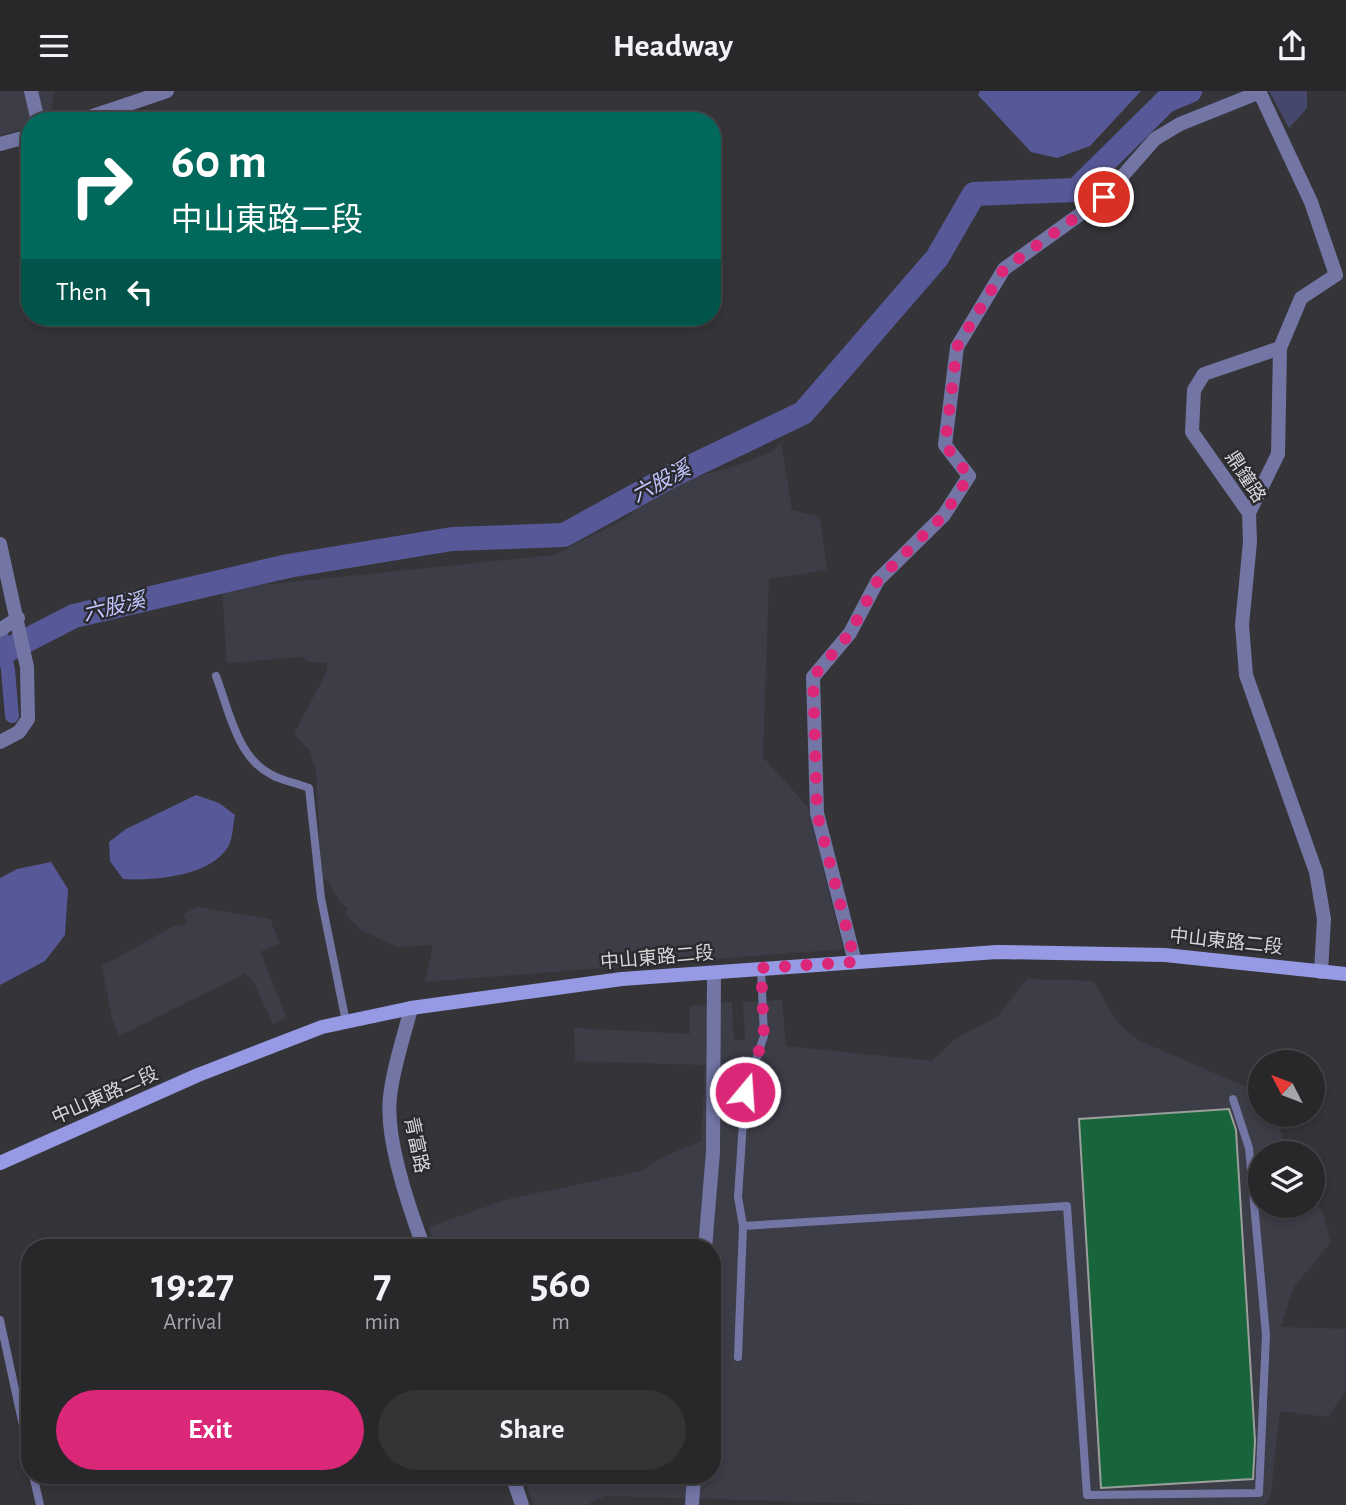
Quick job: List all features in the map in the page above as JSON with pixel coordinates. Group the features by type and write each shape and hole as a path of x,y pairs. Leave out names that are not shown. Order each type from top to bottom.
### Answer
{"main road":[{"name":"中山東路二段","path":"0,1163 198,1075 322,1027 411,1008 622,979 998,952 1165,955 1346,974"}],"street":[{"path":"31,91 36,112"},
{"path":"105,112 167,91"},
{"path":"855,962 817,813 813,677 850,633 878,580 944,515 969,476 945,445 957,347 1004,269 1104,197 1155,139 1180,124 1260,92 1311,202 1336,275 1301,298 1280,348 1278,454 1249,513"},
{"path":"0,144 21,138"},
{"name":"鼎鐘路","path":"1280,348 1204,374 1194,390 1192,432 1249,513 1250,542 1242,625 1246,675 1316,872 1324,919 1321,972"},
{"path":"0,544 27,667 28,719 19,732 0,742"},
{"path":"0,630 18,618"},
{"path":"706,1239 713,1152 714,973"},
{"name":"青富路","path":"411,1008 390,1095 389,1122 411,1214 421,1239"},
{"path":"515,1484 522,1505"},
{"path":"692,1505 693,1484"}],"lane":[{"path":"216,676 246,753 272,775 309,788 321,898 346,1022"},
{"path":"737,1357 743,1226 738,1197 745,1092 764,1036 761,968"},
{"path":"743,1226 1067,1206 1087,1495 1259,1493 1266,1335 1249,1148 1233,1099"},
{"path":"0,1320 21,1417"},
{"path":"35,1484 40,1505"}],"shaded area":[{"path":"0,91 54,91 51,112 21,112 21,129 0,135"},
{"path":"980,91 1141,91 1090,146 1057,158 1031,152 978,95"},
{"path":"1269,91 1307,91 1307,108 1289,128"},
{"path":"781,443 792,510 820,517 827,570 769,579 763,757 808,807 843,949 425,982 433,945 397,947 361,930 345,914 348,908 339,901 327,879 321,879 316,771 310,751 294,734 327,671 326,663 309,662 301,657 227,663 222,589 554,555 625,519 659,488 738,465 771,452"},
{"path":"196,795 219,803 235,815 230,844 220,857 208,865 181,875 123,879 110,861 109,842 126,829"},
{"path":"51,862 68,889 65,935 45,961 0,985 0,878 17,869"},
{"path":"197,907 270,919 280,943 260,952 287,1018 273,1024 252,979 244,974 119,1036 112,1019 102,966 174,926 187,924 184,914"},
{"path":"1027,979 1094,981 1109,1010 1123,1028 1140,1041 1248,1088 1248,1127 1279,1127 1284,1141 1248,1141 1248,1218 1324,1218 1331,1242 1293,1288 1281,1327 1346,1329 1346,1390 1328,1417 1280,1411 1271,1492 1266,1505 918,1505 606,1496 587,1505 534,1505 526,1484 721,1484 721,1239 431,1239 429,1227 505,1200 642,1171 656,1160 701,1141 705,1065 575,1061 574,1028 690,1034 690,1006 732,1002 734,1040 745,1040 743,1002 782,1000 786,1046 932,1061 955,1039 997,1017"}],"building":[{"path":"1229,1109 1236,1130 1255,1441 1253,1479 1101,1488 1079,1119"}],"waterway":[{"name":"六股溪","path":"0,654 74,616 288,566 452,539 564,535 671,476 803,413 937,258 974,194 1076,190 1166,101 1190,91"},
{"path":"0,628 8,670 12,716"}],"route":[{"path":"745,1092 764,1036 761,968 855,962 817,813 813,677 850,633 878,580 944,515 969,476 945,445 957,347 1004,269 1104,197"}]}
